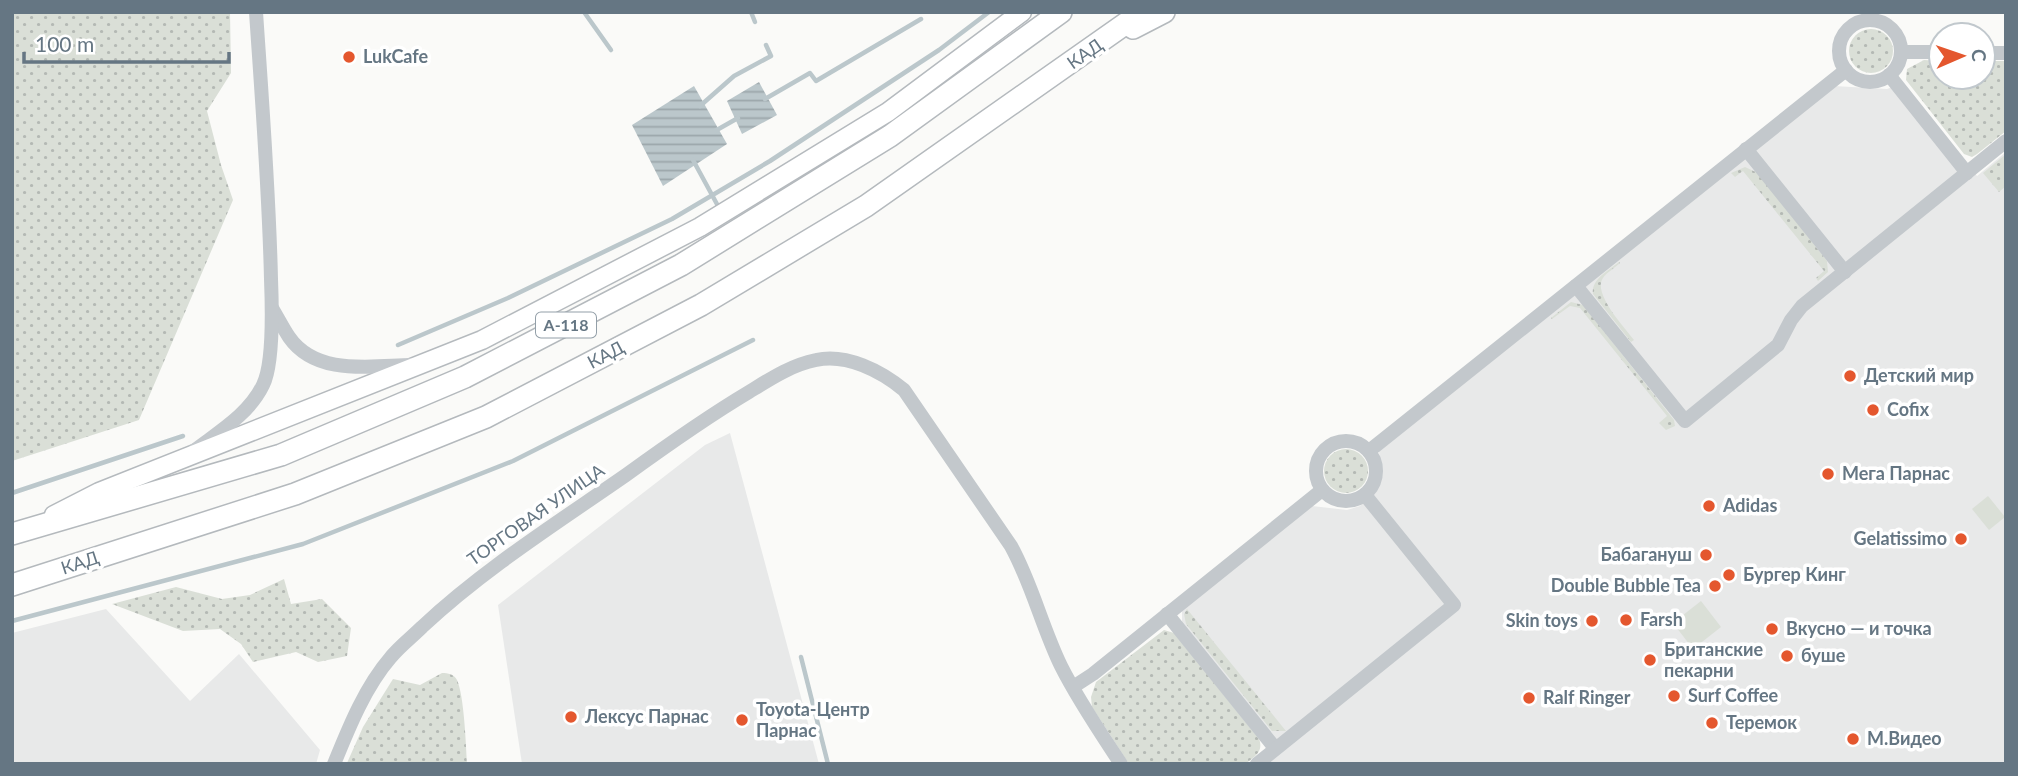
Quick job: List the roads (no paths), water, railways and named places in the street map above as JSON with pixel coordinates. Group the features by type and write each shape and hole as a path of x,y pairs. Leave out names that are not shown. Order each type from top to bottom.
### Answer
{"highway":[{"name":"А-118","path":"16,533 281,455 465,377 681,265 890,136 1061,12"},
{"name":"КАД","path":"12,585 295,494 486,417 701,305 854,213 1142,12"},
{"path":"1094,48 1164,12"}],"main road":[{"path":"16,533 100,492 482,340 700,227 888,112 1022,12"}],"street":[{"path":"185,457 245,412 264,383 270,346 272,307 267,161 256,12"},
{"path":"1865,20 1886,25 1894,32 1901,52 1895,69 1889,75 1881,80 1862,81 1846,70 1840,61 1839,50 1847,30 1865,20"},
{"path":"1901,52 1927,52"},
{"path":"1369,451 1846,70"},
{"path":"1889,75 1967,173"},
{"path":"1576,286 1685,421 1778,345 1796,312 2006,142"},
{"path":"1746,149 1845,272"},
{"path":"272,307 290,339 309,356 337,366 422,365"},
{"name":"ТОРГОВАЯ УЛИЦА","path":"334,764 355,713 391,657 443,607 708,417 777,375 818,359 839,360 864,366 886,376 904,390 1011,546 1025,571 1050,640 1073,687"},
{"path":"1344,440 1353,441 1369,451 1376,469 1375,478 1366,495 1348,502 1338,500 1322,490 1315,472 1320,454 1326,447 1344,440"},
{"path":"1121,764 1073,687 1093,674 1322,490"},
{"path":"1257,764 1454,605 1366,495"},
{"path":"1167,614 1275,748"}],"waterway":[{"path":"584,12 611,50"},
{"path":"751,12 755,22"},
{"path":"398,345 508,298 672,219 770,161 939,50 989,12"},
{"path":"765,99 810,73 816,81 921,19"},
{"path":"700,106 734,76 771,56 766,45"},
{"path":"715,131 738,118"},
{"path":"693,160 718,206"},
{"path":"12,621 303,544 513,461 753,340"},
{"path":"12,493 183,436"},
{"path":"801,657 828,764"}],"place":[{"name":"LukCafe","path":"349,57"},
{"name":"Детский мир","path":"1850,376"},
{"name":"Cofix","path":"1873,410"},
{"name":"Мега Парнас","path":"1828,474"},
{"name":"Adidas","path":"1709,506"},
{"name":"Gelatissimo","path":"1961,539"},
{"name":"Бабагануш","path":"1706,555"},
{"name":"Бургер Кинг","path":"1729,575"},
{"name":"Double Bubble Tea","path":"1715,586"},
{"name":"Farsh","path":"1626,620"},
{"name":"Skin toys","path":"1592,621"},
{"name":"Вкусно — и точка","path":"1772,629"},
{"name":"буше","path":"1787,656"},
{"name":"Британские пекарни","path":"1650,660"},
{"name":"Surf Coffee","path":"1674,696"},
{"name":"Ralf Ringer","path":"1529,698"},
{"name":"Лексус Парнас","path":"571,717"},
{"name":"Toyota-Центр Парнас","path":"742,720"},
{"name":"Теремок","path":"1712,723"},
{"name":"М.Видео","path":"1853,739"}]}
